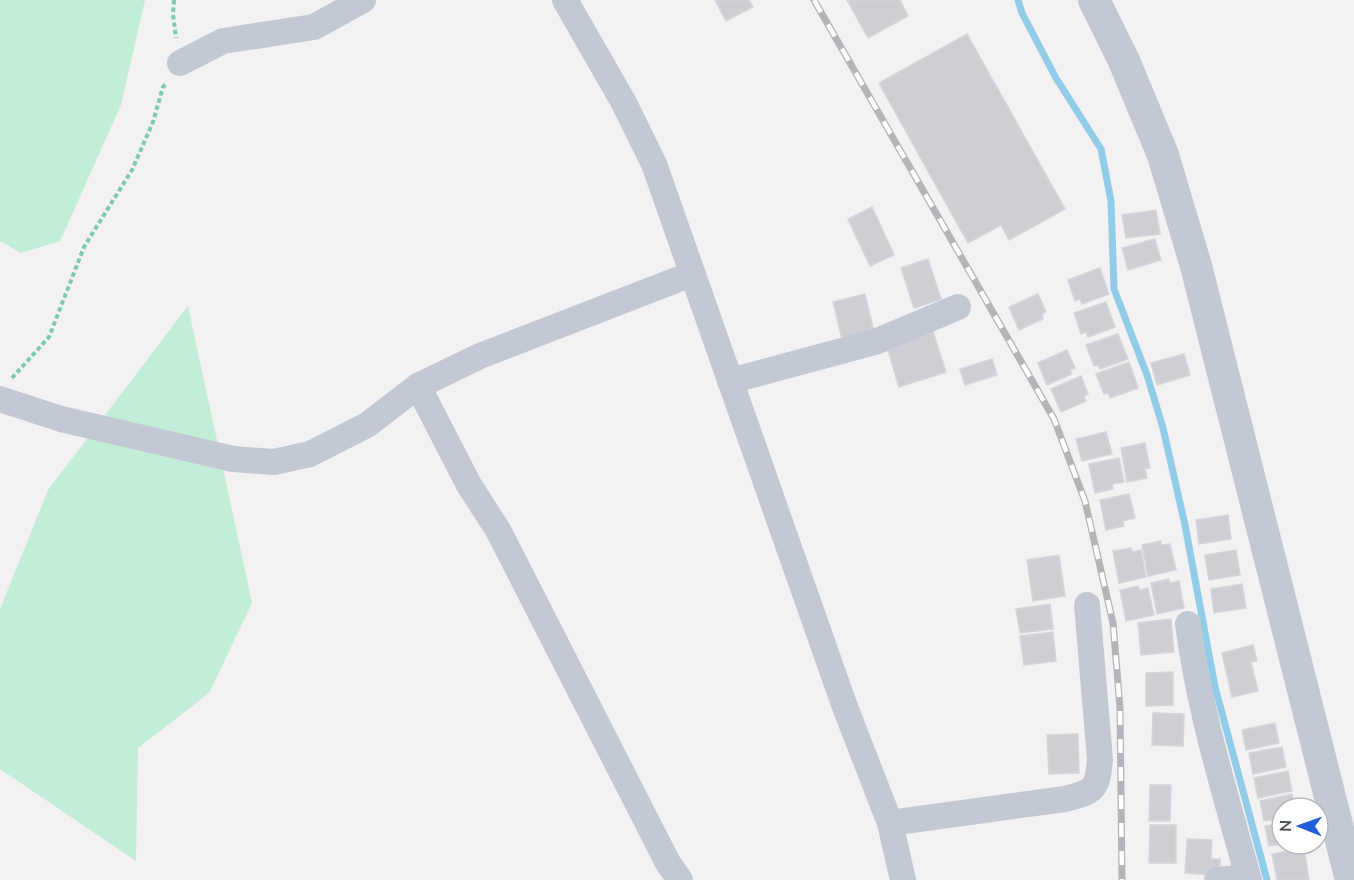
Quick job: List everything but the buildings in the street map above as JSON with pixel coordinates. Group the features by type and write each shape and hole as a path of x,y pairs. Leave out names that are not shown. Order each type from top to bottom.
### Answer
{"street":[{"path":"180,63 223,40 314,27 363,0"},
{"path":"565,0 624,103 654,164 845,707 890,823 903,880"},
{"path":"1094,0 1124,61 1163,155 1196,266 1308,716 1352,880"},
{"path":"4,391 61,419 233,459 274,462 310,454 367,425 418,386 480,356 692,274"},
{"path":"730,381 875,342 958,307"},
{"path":"418,386 469,485 498,530 663,852 680,880"},
{"path":"890,823 1065,799 1089,792 1098,781 1100,759 1087,605"},
{"path":"1188,624 1193,664 1206,725 1248,878 1217,880"}],"path":[{"path":"4,391 13,375 49,337 84,247 132,170 153,122 163,87 180,63 173,14 174,0"}],"green space":[{"path":"0,0 145,0 121,105 60,241 21,253 0,241"},
{"path":"188,306 252,603 209,693 138,748 136,861 0,769 0,609 48,490"}],"waterway":[{"path":"1018,0 1022,13 1056,78 1101,149 1111,201 1114,289 1147,375 1163,428 1185,525 1215,687 1267,880"}],"railway":[{"path":"814,0 1054,419 1085,501 1113,623 1120,708 1122,880"}]}
